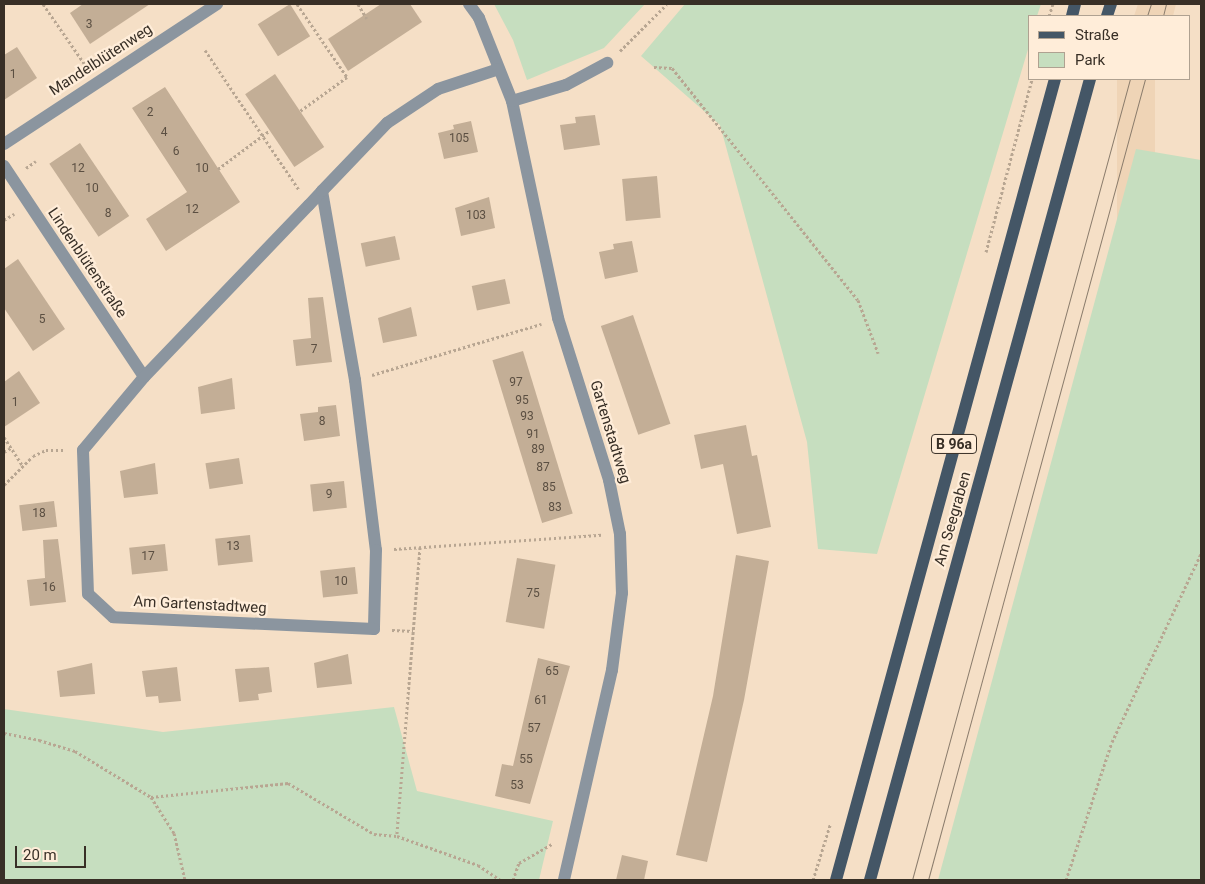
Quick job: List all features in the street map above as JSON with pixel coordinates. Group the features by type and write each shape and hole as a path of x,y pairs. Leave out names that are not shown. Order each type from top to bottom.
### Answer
{"main road":[{"name":"Am Seegraben","path":"836,880 1055,80"},
{"name":"Am Seegraben","path":"870,880 1090,80"}],"street":[{"name":"Mandelblütenweg","path":"4,144 217,4"},
{"name":"Gartenstadtweg","path":"469,4 479,18 512,101 558,318 609,480 620,534 622,593 612,670 564,880"},
{"path":"512,101 566,85 607,63"},
{"path":"83,450 144,377 387,123 414,103 438,89 499,69"},
{"name":"Lindenblütenstraße","path":"4,166 144,377"},
{"name":"Am Gartenstadtweg","path":"83,450 88,594 113,617 374,629 376,550 355,380 322,191"}],"path":[{"path":"43,4 97,83"},
{"path":"297,4 347,77 300,111"},
{"path":"358,4 367,19"},
{"path":"607,63 668,4"},
{"path":"205,50 309,205"},
{"path":"654,68 672,68 858,300 878,352"},
{"path":"218,169 269,131"},
{"path":"355,380 558,318"},
{"path":"4,437 23,466"},
{"path":"4,437 23,466"},
{"path":"4,452 11,448"},
{"path":"4,485 33,456 46,450 83,450"},
{"path":"376,550 620,534"},
{"path":"397,836 420,547"},
{"path":"1066,880 1112,742 1201,554"},
{"path":"4,733 74,751 150,797 174,833 185,880"},
{"path":"150,797 288,783 374,834 397,836 478,865 500,880"},
{"path":"513,880 519,863 558,840"}],"shaded area":[{"path":"1138,4 1176,4 1173,15 1134,15"},
{"path":"1117,80 1155,80 1155,880 1117,880"}],"green space":[{"path":"494,4 645,4 604,48 527,80 513,40"},
{"path":"685,4 1041,4 1037,15 1028,15 1028,49 877,554 818,549 807,442 720,125 641,56"},
{"path":"1136,149 1201,160 1201,880 938,880"},
{"path":"394,707 417,791 553,821 539,880 4,880 4,709 163,732"}],"building":[{"path":"83,4 150,4 90,44 70,13"},
{"path":"290,4 310,36 278,56 258,24"},
{"path":"381,4 410,4 422,22 348,71 328,39"},
{"path":"17,47 37,78 4,100 4,55"},
{"path":"275,74 324,147 294,167 245,94"},
{"path":"165,87 240,202 166,251 146,219 187,192 132,108"},
{"path":"595,115 600,145 564,150 560,125 576,123 575,117"},
{"path":"471,121 478,152 444,159 438,133 454,129 453,125"},
{"path":"80,143 129,216 99,237 49,164"},
{"path":"657,176 661,218 626,221 622,179"},
{"path":"489,197 495,228 461,236 455,208"},
{"path":"395,236 400,259 366,267 361,243"},
{"path":"632,241 638,272 605,279 599,252 614,249 613,244"},
{"path":"18,259 65,329 33,351 4,308 4,269"},
{"path":"505,279 510,303 477,311 472,286"},
{"path":"323,297 332,362 296,366 293,340 311,338 308,298"},
{"path":"411,307 417,336 383,343 378,318"},
{"path":"633,315 670,424 638,435 601,326"},
{"path":"523,351 573,514 542,523 492,360"},
{"path":"19,371 40,403 4,427 4,382"},
{"path":"232,378 235,409 201,414 198,387"},
{"path":"336,405 340,436 304,441 300,414 318,412 318,407"},
{"path":"746,425 752,456 757,455 771,527 737,534 723,464 701,469 694,435"},
{"path":"239,458 243,484 209,489 205,463"},
{"path":"155,463 158,494 124,498 120,471"},
{"path":"344,481 347,508 313,511 310,485"},
{"path":"54,501 57,527 22,531 19,505"},
{"path":"250,535 253,562 218,566 215,539"},
{"path":"58,539 66,602 30,606 27,580 45,578 43,540"},
{"path":"165,544 168,571 132,575 129,548"},
{"path":"736,555 769,561 744,700 707,862 676,855 713,696"},
{"path":"517,558 555,565 544,629 506,622"},
{"path":"355,567 358,594 323,598 320,571"},
{"path":"348,654 352,684 317,688 314,663"},
{"path":"538,658 570,666 530,804 495,796 502,764 513,766"},
{"path":"92,663 95,694 60,697 57,671"},
{"path":"177,667 181,701 159,703 158,696 146,697 142,671"},
{"path":"269,667 272,692 258,694 259,700 239,702 235,669"},
{"path":"622,855 648,861 644,880 616,880"}],"tram line":[{"path":"1147,15 1151,4"},
{"path":"1163,15 1166,4"},
{"path":"912,880 1130,80"},
{"path":"928,880 1145,80"}]}
